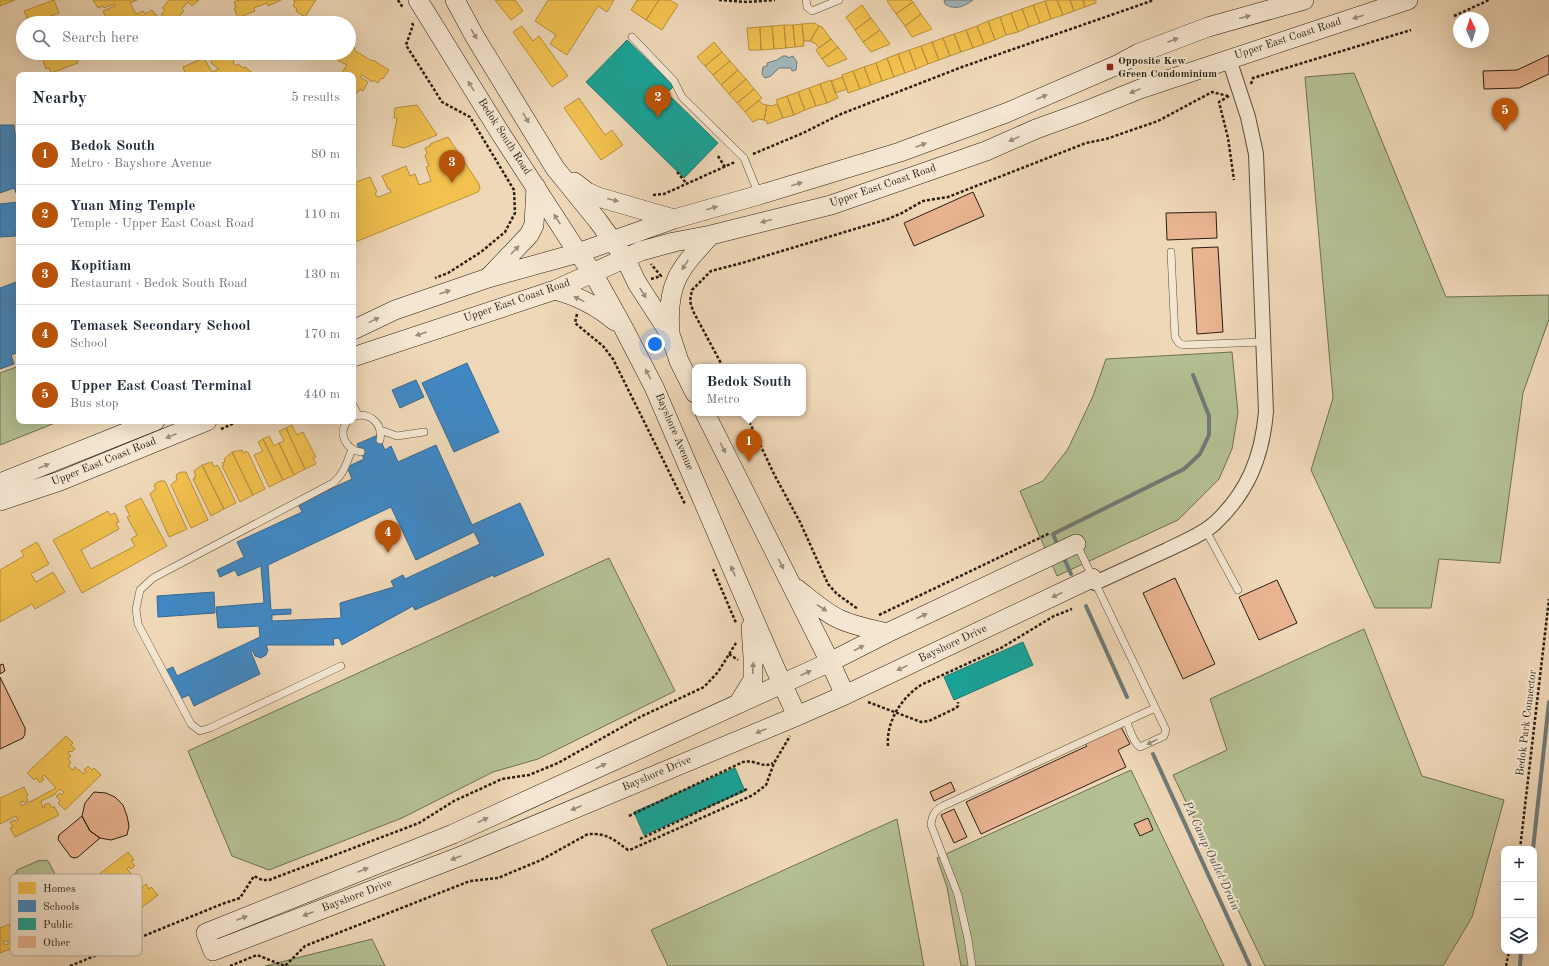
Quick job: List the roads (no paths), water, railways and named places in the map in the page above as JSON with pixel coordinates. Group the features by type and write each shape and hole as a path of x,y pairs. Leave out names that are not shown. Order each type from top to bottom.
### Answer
{"main road":[{"path":"455,0 475,36 555,168 598,221 625,258 636,283 670,334"},
{"path":"356,329 395,310 488,278 578,253 674,219 760,195 900,152 1006,113 1117,65 1139,53 1186,35 1208,27 1304,0"},
{"name":"Upper East Coast Road","path":"356,356 555,290 641,251 831,205 986,151 1036,129 1140,89 1408,0"},
{"name":"Bedok South Road","path":"412,6 499,131 578,253 593,273"},
{"path":"555,168 586,192 598,197 674,219"},
{"path":"488,278 529,235 534,225 536,187"},
{"path":"692,387 679,361 670,334 668,312 670,296 675,281 691,256 711,235"},
{"name":"Bayshore Avenue","path":"593,273 654,387 781,684 797,716"},
{"path":"555,290 596,306 623,327"},
{"path":"707,416 830,662 845,695"},
{"name":"Upper East Coast Road","path":"3,482 148,424"},
{"name":"Upper East Coast Road","path":"0,501 60,481 200,424"},
{"name":"Bayshore Drive","path":"1076,544 887,633 830,662 453,834 206,933 213,950 461,856 797,716 1094,581"},
{"path":"791,584 819,607 838,619 887,633"},
{"name":"Bayshore Avenue","path":"738,704 753,680 752,634 744,597"},
{"path":"224,925 231,944"}],"street":[{"path":"1094,581 1190,539 1214,524 1238,498 1253,471 1264,435 1266,412 1256,154 1248,117 1229,59"}],"lane":[{"path":"806,0 807,7 812,11 834,1"},
{"path":"632,37 674,81 682,97 744,158 760,195"},
{"path":"1170,252 1175,337 1179,343 1183,345 1263,342"},
{"path":"356,416 366,415 378,423 380,440"},
{"path":"347,424 344,430 346,444 352,449 361,452"},
{"path":"380,430 397,436 424,432"},
{"path":"341,666 210,728 200,731 191,724 138,624 136,609 140,590 153,578 333,483 340,477 344,470 352,449"},
{"path":"1205,529 1238,590"},
{"path":"1076,544 1166,730 1164,736 1142,747 1138,746 1127,722"},
{"path":"972,966 968,939 958,895 931,825 934,813 943,806 1155,708"}],"water":[{"path":"944,0 973,0 960,7 952,7 945,4"},
{"path":"783,56 787,56 788,58 793,56 797,62 796,70 792,71 791,68 779,68 771,76 765,78 762,74 763,67 767,66 767,63 777,60"}],"waterway":[{"path":"1058,546 1053,534 1184,469 1200,454 1209,435 1209,416 1193,375"},
{"path":"1063,556 1071,574"},
{"path":"1086,606 1127,697"},
{"name":"PA Camp Outlet Drain","path":"1533,846 1549,702"},
{"name":"PA Camp Outlet Drain","path":"1153,754 1250,966"},
{"name":"PA Camp Outlet Drain","path":"1520,966 1521,954"}],"place":[{"name":"Opposite Kew Green Condominium","path":"1110,67"},
{"name":"Yuan Ming Temple","path":"658,118"},
{"name":"Upper East Coast Terminal","path":"1505,131"},
{"name":"Kopitiam","path":"452,183"},
{"name":"Bedok South","path":"749,462"},
{"name":"Temasek Secondary School","path":"388,553"}]}
